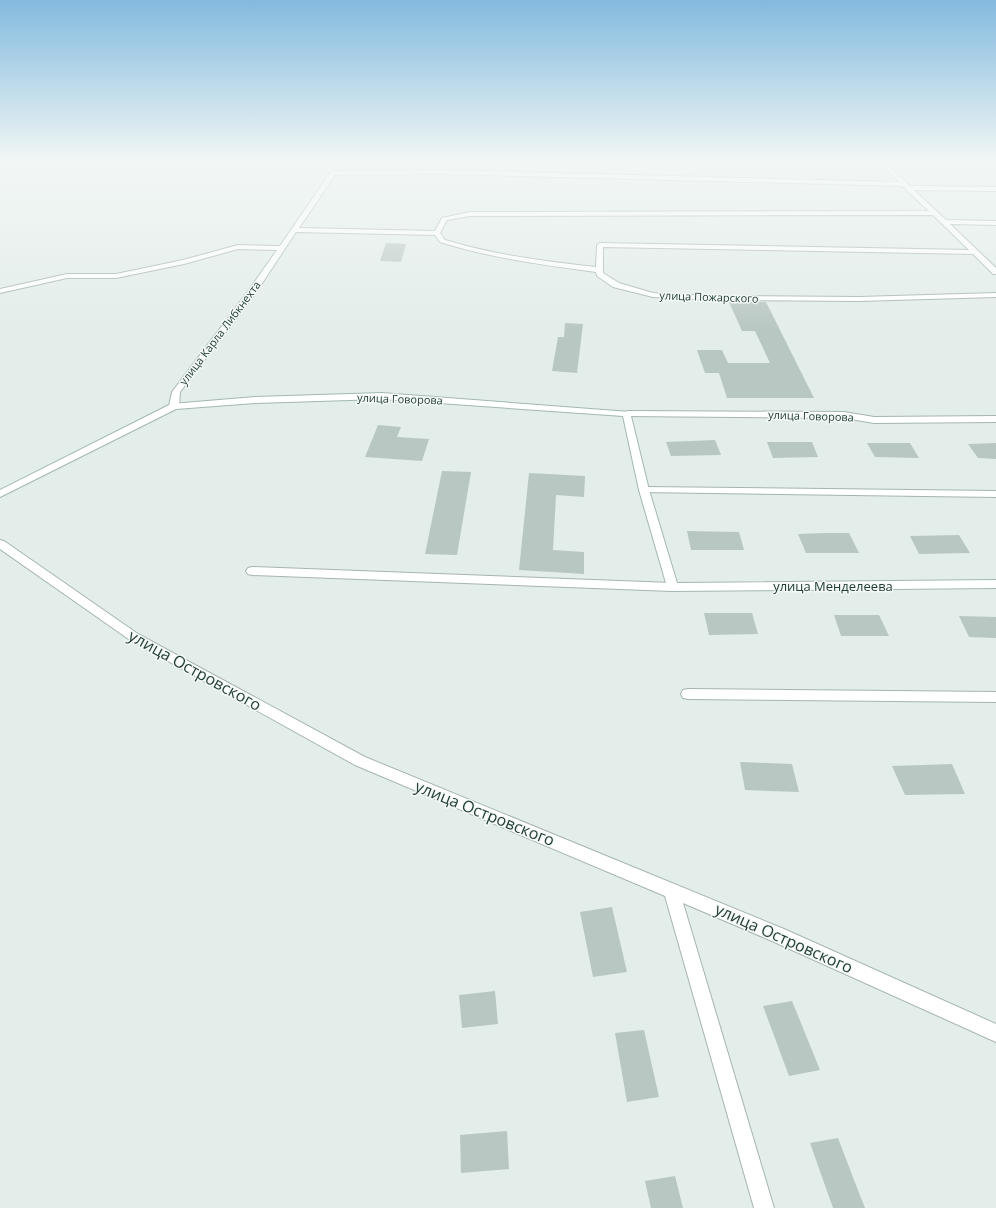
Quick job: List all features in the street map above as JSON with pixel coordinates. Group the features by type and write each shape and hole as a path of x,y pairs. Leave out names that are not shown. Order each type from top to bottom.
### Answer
{"street":[{"name":"улица Карла Либкнехта","path":"174,406 176,392 252,292 302,218"},
{"path":"437,233 444,218"},
{"path":"942,218 996,272"},
{"path":"946,222 996,223"},
{"path":"294,230 437,233"},
{"path":"437,233 442,241 472,251 505,258 599,270 600,244 975,252"},
{"path":"0,291 67,276 116,276 184,262 238,247 282,248"},
{"name":"улица Пожарского","path":"599,270 600,274 616,286 653,295 709,298 851,299 996,295"},
{"name":"улица Говорова","path":"174,406 255,400 382,396 626,414 844,415 874,420 996,419"},
{"path":"0,494 174,406"},
{"path":"626,414 644,490 671,586"},
{"path":"644,490 996,494"},
{"name":"улица Островского","path":"0,544 134,637 360,761 778,935 996,1033"},
{"name":"улица Менделеева","path":"252,571 671,586 996,584"},
{"path":"688,694 996,697"},
{"path":"671,890 764,1208"}],"building":[{"path":"386,243 406,244 401,262 380,261"},
{"path":"729,302 766,302 814,398 727,398 719,373 705,373 697,350 722,350 728,363 770,363 755,331 742,331"},
{"path":"565,323 583,324 577,373 552,371 558,337 564,337"},
{"path":"378,425 401,427 397,437 429,439 422,461 365,457"},
{"path":"715,440 721,455 671,456 666,442"},
{"path":"767,442 812,442 818,457 773,458"},
{"path":"867,443 910,443 919,458 875,457"},
{"path":"996,443 996,459 978,458 968,444"},
{"path":"442,471 471,472 457,555 425,554"},
{"path":"529,473 585,476 584,497 556,495 553,550 584,552 584,574 519,570"},
{"path":"687,531 739,532 744,550 691,550"},
{"path":"849,533 859,553 806,553 798,534"},
{"path":"959,535 970,553 919,554 910,536"},
{"path":"704,613 752,613 758,634 709,635"},
{"path":"834,615 879,615 889,636 841,636"},
{"path":"959,616 996,617 996,638 969,637"},
{"path":"740,762 792,764 799,792 745,790"},
{"path":"952,764 965,794 905,795 892,766"},
{"path":"612,907 627,972 593,977 580,912"},
{"path":"495,991 498,1024 462,1028 459,995"},
{"path":"792,1001 820,1070 789,1076 763,1006"},
{"path":"644,1030 659,1097 627,1102 615,1033"},
{"path":"507,1131 509,1169 461,1173 460,1135"},
{"path":"838,1138 865,1208 833,1208 810,1143"},
{"path":"675,1176 683,1208 651,1208 645,1181"}]}
